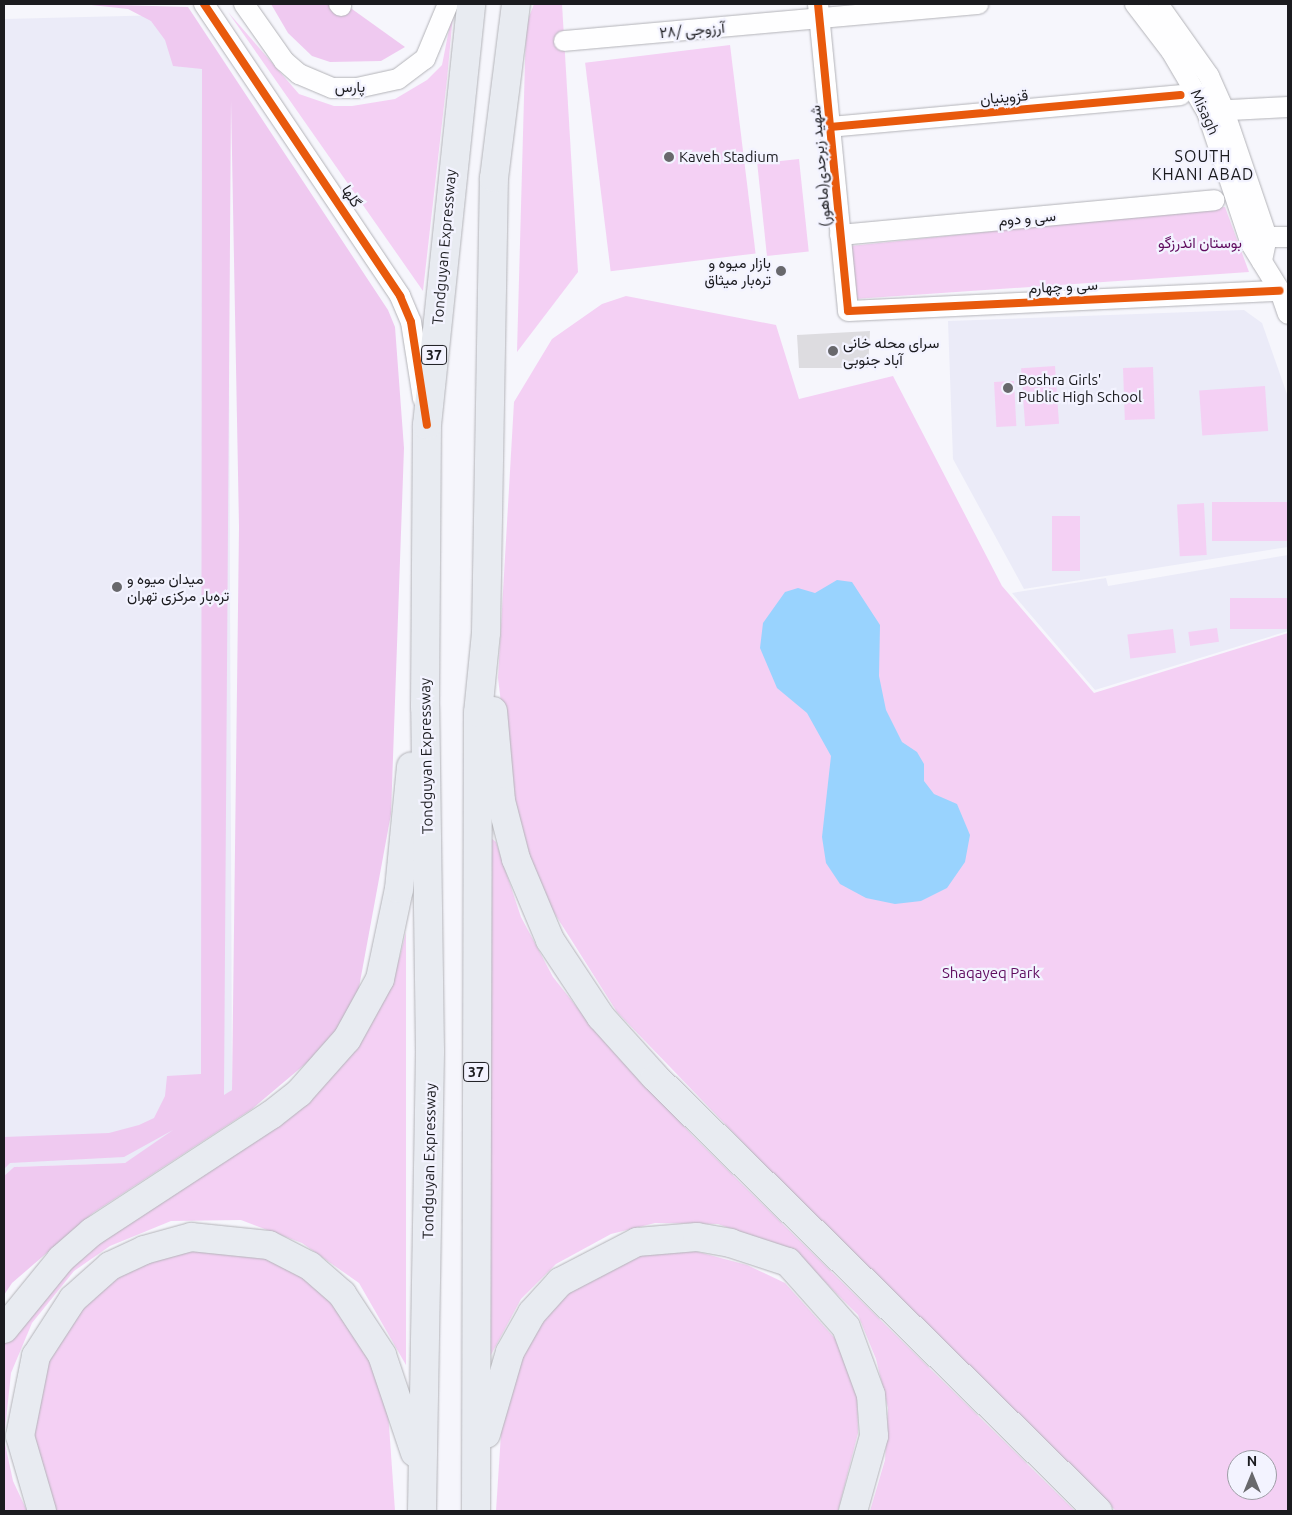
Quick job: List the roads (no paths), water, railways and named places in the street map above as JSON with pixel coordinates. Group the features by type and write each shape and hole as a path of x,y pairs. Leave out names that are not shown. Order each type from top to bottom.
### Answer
{"highway":[{"name":"Tondguyan Expressway","path":"422,1511 430,1051 424,707 427,425 471,4"},
{"name":"37","path":"476,1511 478,712 486,633 494,178 516,4"},
{"path":"486,633 503,809 529,891 550,940 576,982 655,1077 1098,1511"},
{"path":"4,1329 61,1259 92,1232 271,1115 299,1093 347,1039 380,979 399,889 410,773 424,707"},
{"path":"42,1511 20,1436 36,1356 73,1299 110,1266 144,1250 191,1237 269,1245 310,1266 342,1294 382,1355 422,1474"},
{"path":"476,1477 510,1352 532,1313 560,1282 637,1242 697,1237 760,1250 788,1262 846,1328 871,1396 874,1436 853,1511"}],"street":[{"name":"گلها","path":"204,4 400,296 411,322 427,425"},
{"name":"پارس","path":"244,4 284,61 299,74 332,88 357,88 398,79 425,59 448,4"},
{"name":"آرزوجی /۲۸","path":"564,41 819,11 978,4"},
{"name":"Misagh","path":"1135,4 1215,110 1266,237"},
{"name":"Misagh","path":"1158,4 1208,76 1215,110 1248,234 1280,291 1288,314"},
{"name":"شهید زبرجدی(ماهور)","path":"819,11 848,311"},
{"name":"قزوینیان","path":"830,127 1181,95"},
{"path":"1215,110 1288,107"},
{"name":"سی و دوم","path":"840,235 1214,200"},
{"path":"1262,260 1266,237 1288,237"},
{"name":"سی و چهارم","path":"848,311 1280,291"}],"water":[{"path":"837,580 852,582 880,625 879,676 886,710 902,742 917,752 924,764 924,781 934,794 957,804 970,835 965,862 947,888 921,901 895,904 866,898 840,884 826,863 822,837 831,756 807,713 777,688 760,648 763,623 785,592 798,588 815,593"}],"place":[{"name":"Kaveh Stadium","path":"669,157"},
{"name":"بازار میوه و تره‌بار میثاق","path":"781,271"},
{"name":"سرای محله خانی آباد جنوبی","path":"833,351"},
{"name":"Boshra Girls' Public High School","path":"1008,388"},
{"name":"میدان میوه و تره‌بار مرکزی تهران","path":"117,587"}],"district":[{"name":"SOUTH KHANI ABAD","path":"1203,165"}],"park label":[{"name":"بوستان اندرزگو","path":"1200,243"},
{"name":"Shaqayeq Park","path":"991,973"}]}
